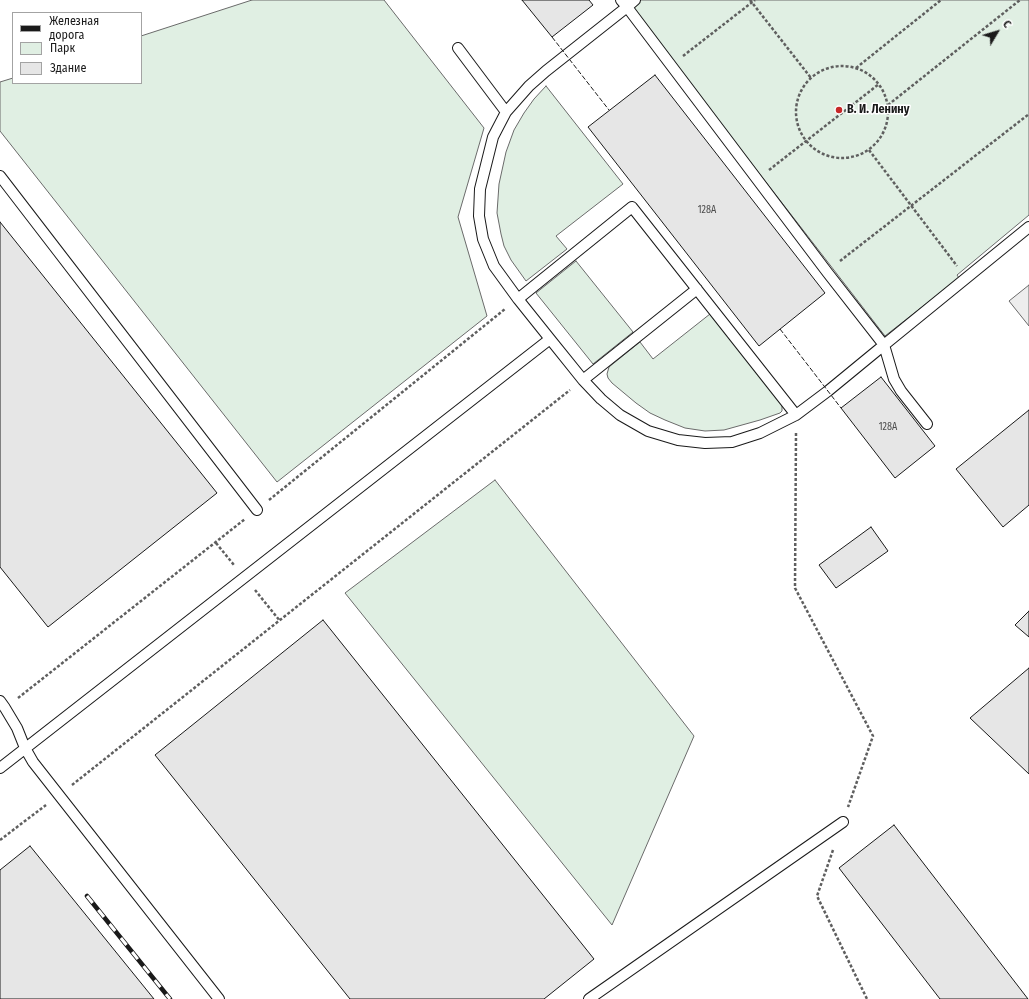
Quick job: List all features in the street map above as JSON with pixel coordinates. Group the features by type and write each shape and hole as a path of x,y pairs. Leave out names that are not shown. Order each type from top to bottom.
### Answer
{"lane":[{"path":"635,0 624,4 546,71 529,86 506,112 493,137 480,188 479,216 483,239 494,266 518,299 583,380 601,399 620,415 648,431 678,440 705,443 732,442 760,433 796,415 828,391 1029,227"},
{"path":"624,4 884,345 894,379 901,391 927,424"},
{"path":"458,48 506,112"},
{"path":"0,176 257,510"},
{"path":"518,299 632,207 796,415"},
{"path":"583,380 697,289"},
{"path":"0,768 550,339"},
{"path":"0,701 17,728 25,748 33,762 219,999"},
{"path":"589,999 843,822"}],"path":[{"path":"671,66 751,1 755,0"},
{"path":"856,68 941,0"},
{"path":"888,105 1020,0"},
{"path":"751,1 811,78"},
{"path":"844,66 856,68 869,74 879,84 885,94 888,105 888,118 885,130 878,141 869,150 856,156 842,158 828,156 816,150 806,141 799,129 796,108 802,88 811,78 821,71 832,67 844,66"},
{"path":"757,179 879,84"},
{"path":"827,272 1029,114"},
{"path":"869,150 966,278"},
{"path":"0,840 59,795 583,380"},
{"path":"796,415 797,463 795,588 873,736 817,896 866,999"}],"green space":[{"path":"252,0 384,0 484,128 458,217 487,316 277,482 0,131 0,82 12,78 12,84 142,84 142,36"},
{"path":"625,0 1029,0 1029,215 957,275 959,278 885,336"},
{"path":"546,86 623,184 556,236 567,249 526,281 511,260 504,246 497,213 499,184 506,152 514,130 534,99"},
{"path":"576,261 633,332 593,364 536,293"},
{"path":"710,314 782,405 782,411 780,413 724,430 705,431 685,428 650,413 612,383 608,378 607,374 609,367 640,342 653,359"},
{"path":"495,480 694,736 612,925 345,593"}],"shaded area":[{"path":"1029,285 1029,326 1009,301"}],"building":[{"path":"522,0 589,0 593,5 552,37"},
{"path":"655,75 825,293 759,346 588,127"},
{"path":"0,222 217,493 48,627 0,567"},
{"path":"881,377 935,446 895,478 841,408"},
{"path":"1029,410 1029,505 1003,527 956,469"},
{"path":"871,527 888,551 836,588 819,565"},
{"path":"1029,611 1029,637 1015,625"},
{"path":"323,620 594,959 544,999 350,999 155,755"},
{"path":"1029,668 1029,774 970,718"},
{"path":"894,825 1028,999 940,999 839,868"},
{"path":"30,846 154,999 0,999 0,870"}],"railway":[{"path":"87,896 170,999"}],"fence":[{"path":"552,37 609,110"},
{"path":"780,329 841,408"}],"place":[{"name":"В. И. Ленину","path":"839,110"}]}
